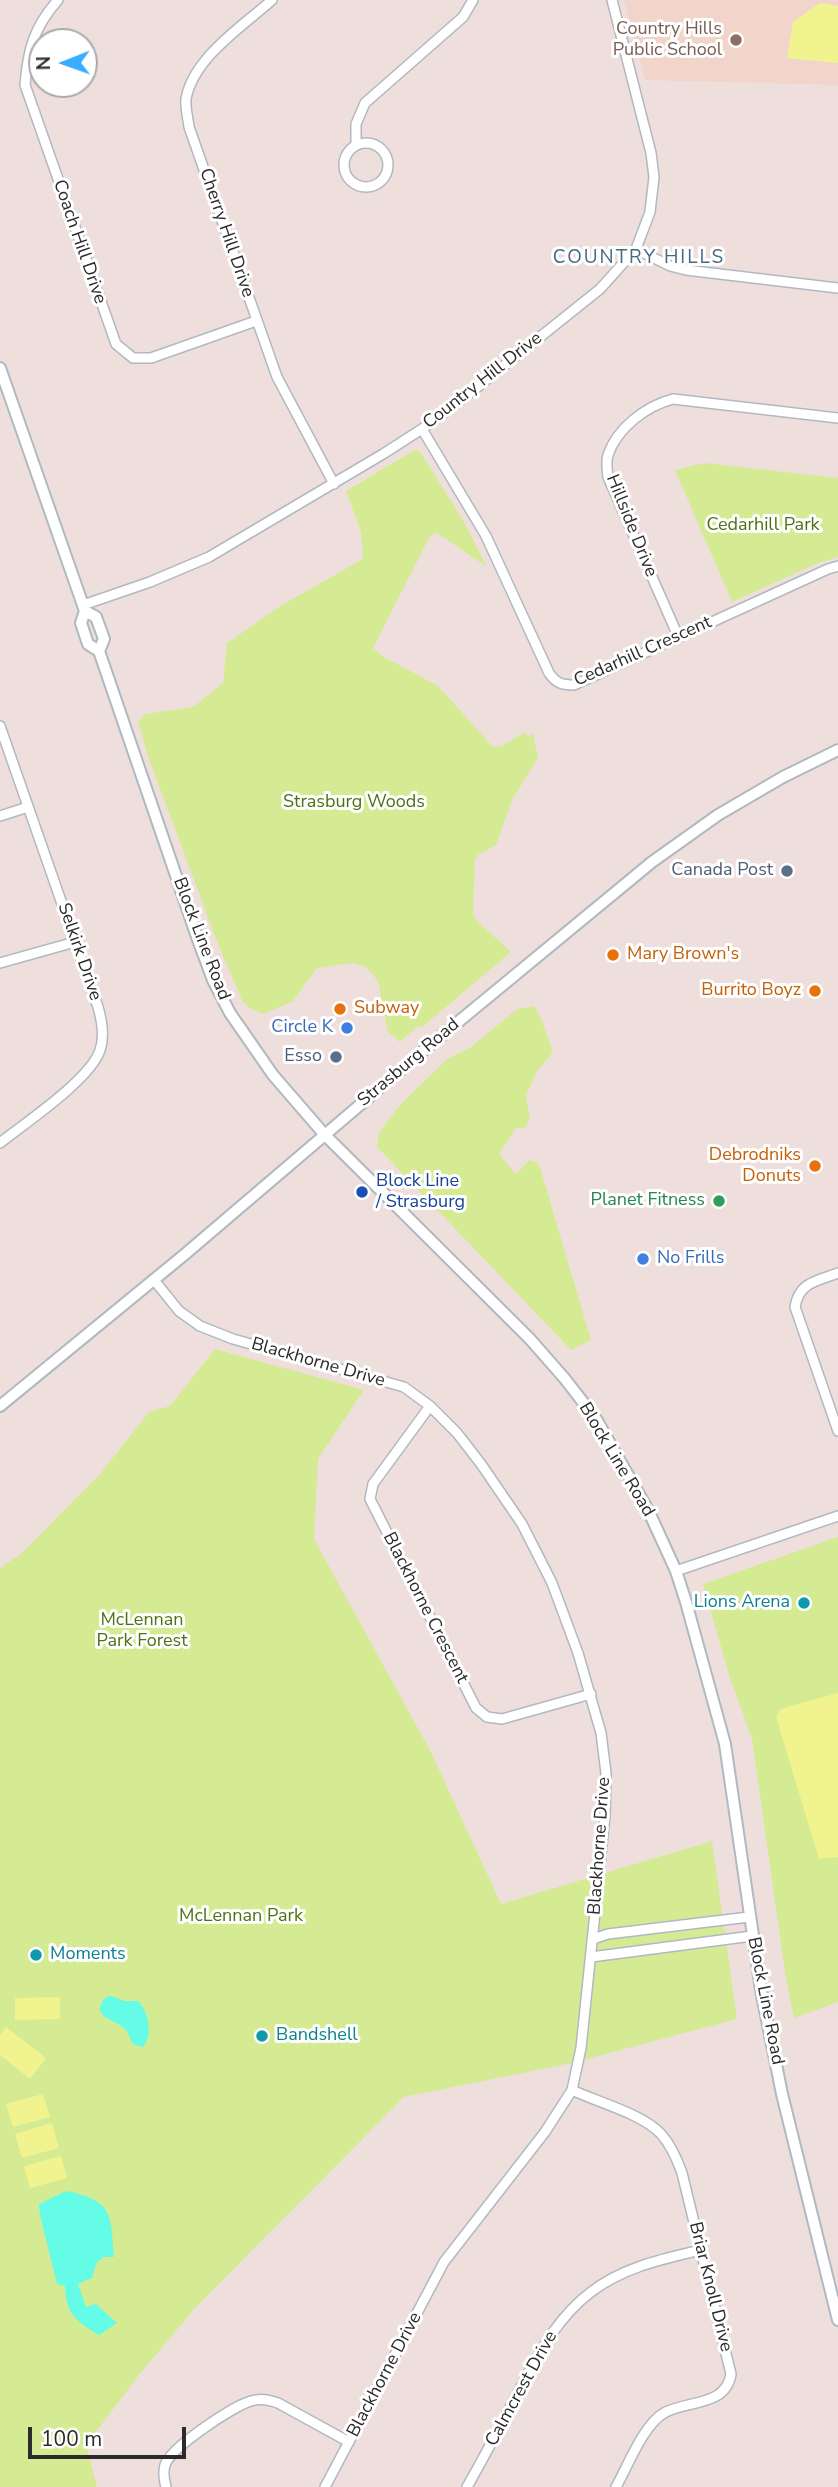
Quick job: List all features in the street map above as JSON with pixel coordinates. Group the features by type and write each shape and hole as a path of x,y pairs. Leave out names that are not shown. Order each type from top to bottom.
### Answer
{"street":[{"name":"Coach Hill Drive","path":"58,0 43,17 28,51 25,85 116,344 134,358 151,358 256,321"},
{"name":"Cherry Hill Drive","path":"272,0 204,61 186,101 189,127 277,377 334,484"},
{"path":"356,145 370,143 386,155 387,173 375,186 357,186 344,170 345,156 356,145 356,124 365,103 463,17 473,0"},
{"name":"Country Hill Drive","path":"84,608 209,557 422,429 600,289 636,249 650,212 654,177 652,153 612,0"},
{"path":"636,249 670,266 686,270 838,288"},
{"name":"Block Line Road","path":"0,368 84,608 81,623 88,644 99,651 213,980 230,1013 274,1075 324,1134 523,1332 565,1379 596,1419 649,1512 676,1571 725,1744 752,1936 782,2094 838,2320"},
{"name":"Hillside Drive","path":"678,636 608,477 607,456 621,431 651,407 673,399 838,418"},
{"name":"Cedarhill Crescent","path":"422,429 486,536 555,682 563,685 574,685 838,566"},
{"name":"Block Line Road","path":"84,608 96,617 104,639 99,651"},
{"name":"Selkirk Drive","path":"0,726 102,1024 100,1052 92,1066 74,1084 0,1143"},
{"name":"Strasburg Road","path":"0,1406 652,862 718,815 792,772 838,750"},
{"path":"0,816 28,807"},
{"path":"0,963 75,942"},
{"path":"838,1273 804,1286 797,1295 795,1307 838,1431"},
{"name":"Blackhorne Drive","path":"154,1280 179,1311 200,1326 233,1339 404,1387 430,1406 457,1433 522,1524 564,1614 601,1733 606,1773 605,1816 581,2048 572,2090 545,2132 444,2262 325,2487"},
{"name":"Blackhorne Crescent","path":"430,1406 373,1483 370,1499 476,1708 487,1717 502,1718 591,1694"},
{"path":"676,1571 838,1516"},
{"path":"593,1940 608,1934 749,1917"},
{"path":"591,1957 752,1936"},
{"name":"Briar Knoll Drive","path":"572,2090 647,2123 669,2144 682,2173 731,2374 730,2384 714,2398 664,2413 643,2437 617,2487"},
{"name":"Calmcrest Drive","path":"467,2487 548,2336 569,2311 592,2291 620,2274 652,2261 701,2250"},
{"path":"166,2487 163,2473 165,2464 178,2446 248,2402 268,2400 278,2403 349,2442"}],"shaded area":[{"name":"Country Hills Public School","path":"624,0 838,0 838,85 645,80"}],"green space":[{"path":"820,3 838,6 838,63 787,58 793,22"},
{"name":"Strasburg Woods","path":"416,449 464,522 487,567 437,533 430,536 373,648 382,656 438,686 493,747 502,746 525,732 528,736 533,734 538,758 512,800 496,845 478,855 475,860 473,914 476,920 511,952 421,1028 418,1026 400,1042 388,1032 378,981 366,967 352,963 317,968 292,1002 262,1014 243,1003 216,939 149,759 138,722 145,714 193,707 223,683 227,643 282,605 363,559 361,532 346,491"},
{"name":"Cedarhill Park","path":"704,463 838,478 838,557 818,563 732,602 675,470"},
{"path":"533,1006 539,1013 553,1052 537,1071 526,1096 530,1118 525,1128 516,1128 499,1154 516,1174 530,1160 539,1164 591,1340 571,1350 377,1147 379,1133 398,1107 447,1059 470,1048 517,1009"},
{"name":"McLennan Park","path":"215,1349 364,1390 318,1459 314,1539 431,1752 501,1904 712,1841 737,2019 572,2063 404,2097 197,2306 142,2371 86,2445 97,2487 0,2487 0,1568 22,1553 100,1474 149,1412 170,1406"},
{"path":"838,1537 838,2002 794,2018 786,1979 752,1739 729,1675 703,1584"},
{"path":"838,1693 838,1857 819,1859 776,1717 780,1709"},
{"path":"60,1997 60,2019 15,2020 15,1998"},
{"path":"6,2027 46,2058 30,2079 0,2055 0,2035"},
{"path":"43,2094 50,2117 13,2127 6,2104"},
{"path":"52,2123 59,2148 22,2158 15,2134"},
{"path":"61,2156 67,2178 30,2188 24,2166"}],"water":[{"path":"106,1997 125,2001 138,2001 142,2005 149,2030 143,2047 133,2044 125,2029 101,2013 101,2004"},
{"path":"66,2191 101,2204 110,2220 114,2257 103,2257 96,2264 92,2278 78,2284 86,2307 96,2304 117,2323 99,2335 74,2316 67,2303 65,2286 57,2284 40,2215 39,2204"}],"place":[{"name":"Country Hills Public School","path":"736,40"},
{"name":"Canada Post","path":"787,871"},
{"name":"Mary Brown's","path":"613,955"},
{"name":"Burrito Boyz","path":"815,991"},
{"name":"Subway","path":"340,1009"},
{"name":"Circle K","path":"347,1028"},
{"name":"Esso","path":"336,1057"},
{"name":"Debrodniks Donuts","path":"815,1166"},
{"name":"Block Line / Strasburg","path":"362,1192"},
{"name":"Planet Fitness","path":"719,1201"},
{"name":"No Frills","path":"643,1259"},
{"name":"Lions Arena","path":"804,1603"},
{"name":"Moments","path":"36,1955"},
{"name":"Bandshell","path":"262,2036"}],"district":[{"name":"COUNTRY HILLS","path":"639,258"}],"park label":[{"name":"McLennan Park Forest","path":"142,1631"}]}
